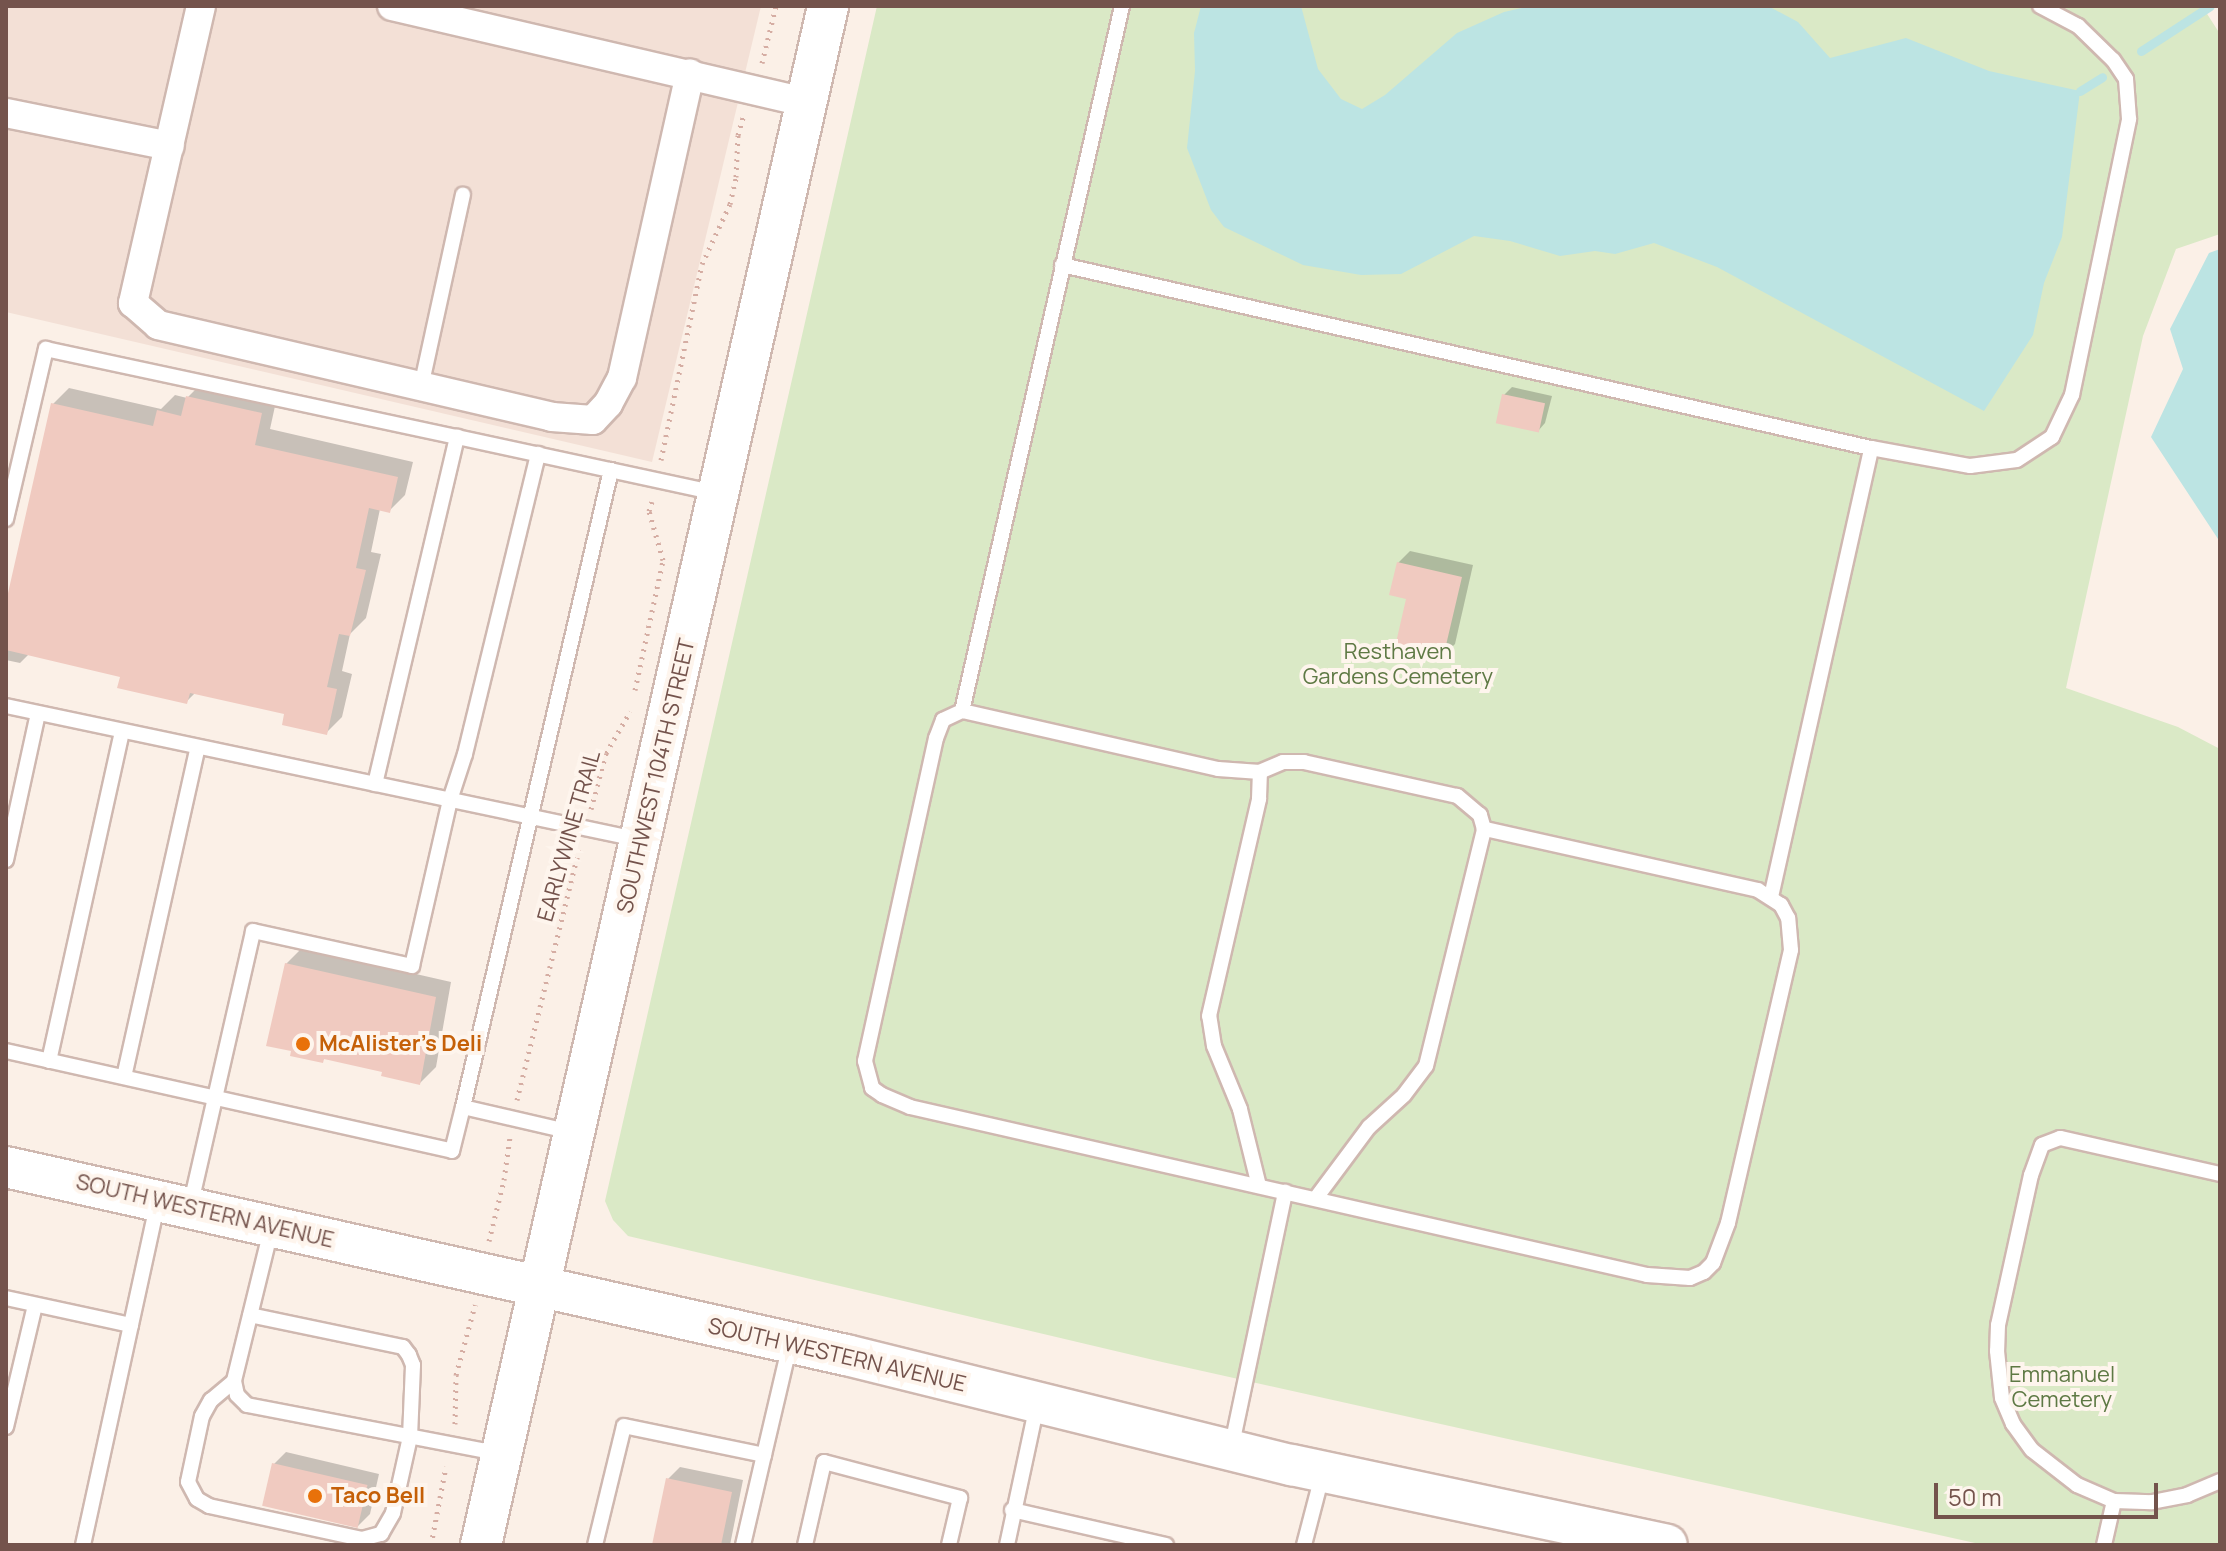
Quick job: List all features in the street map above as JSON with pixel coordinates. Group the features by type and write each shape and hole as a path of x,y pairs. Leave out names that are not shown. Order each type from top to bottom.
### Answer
{"main road":[{"name":"SOUTHWEST 104TH STREET","path":"481,1545 828,6"},
{"name":"SOUTH WESTERN AVENUE","path":"6,1167 790,1343 1230,1450 1667,1545"}],"street":[{"path":"201,6 133,303 158,325 552,417 593,420 608,404 622,378 690,74"},
{"path":"392,6 806,102"},
{"path":"6,113 170,146"}],"lane":[{"path":"962,711 1122,6"},
{"path":"1062,265 1871,448 1983,466 2017,460 2052,437 2072,395 2129,119 2126,79 2113,60 2078,26 2040,6"},
{"path":"421,387 463,195"},
{"path":"6,519 46,349 720,493"},
{"path":"375,784 457,437"},
{"path":"1771,897 1871,448"},
{"path":"83,1545 131,1325 216,1097 253,931 412,966 450,800 465,754 538,454"},
{"path":"6,1051 452,1151 533,817 611,470"},
{"path":"6,706 642,840"},
{"path":"1316,1198 1369,1127 1404,1095 1426,1066 1484,829 1480,815 1457,796 1304,762 1283,762 1260,772 1218,769 962,711 943,720 936,738 868,1044 866,1075 872,1088 910,1107 1647,1275 1690,1278 1704,1272 1713,1263 1728,1223 1791,950 1788,918 1781,905 1758,890 1484,829"},
{"path":"6,860 38,713"},
{"path":"49,1061 122,731"},
{"path":"124,1077 198,747"},
{"path":"1259,1186 1240,1109 1214,1046 1209,1016 1259,799 1260,772"},
{"path":"463,1107 575,1133"},
{"path":"2220,1174 2060,1138 2042,1145 2036,1154 1998,1325 1997,1373 2002,1398 2013,1424 2032,1450 2077,1485 2114,1501 2152,1502 2187,1495 2220,1481"},
{"path":"1230,1450 1285,1192"},
{"path":"272,1226 234,1381 237,1395 247,1405 502,1454"},
{"path":"6,1298 131,1325"},
{"path":"6,1427 35,1305"},
{"path":"234,1381 211,1400 202,1416 191,1469 190,1491 209,1506 362,1539 381,1534 393,1513 410,1437 413,1365 403,1347 250,1315"},
{"path":"743,1545 790,1343"},
{"path":"1007,1545 1012,1510 1038,1403"},
{"path":"595,1545 624,1426 764,1455"},
{"path":"805,1545 824,1462 960,1498 949,1545"},
{"path":"1304,1545 1323,1471"},
{"path":"2104,1545 2114,1501"},
{"path":"1012,1510 1166,1545"}],"path":[{"name":"EARLYWINE TRAIL","path":"431,1545 450,1444 456,1375 504,1180 513,1119 606,753 630,715 663,560 649,511 702,264 730,204 736,177 738,135 764,59 776,6"}],"shaded area":[{"path":"6,6 761,6 652,462 6,312"}],"green space":[{"name":"Resthaven Gardens Cemetery","path":"877,6 2202,6 2220,34 2220,234 2176,249 2143,336 2066,688 2178,727 2220,749 2220,1545 1984,1545 1162,1362 628,1236 613,1220 605,1201"}],"water":[{"path":"1201,6 1301,6 1318,69 1341,99 1362,109 1385,95 1457,33 1504,12 1530,6 1768,6 1798,22 1830,58 1906,38 1989,71 2080,91 2062,237 2044,283 2033,335 1984,411 1717,267 1654,243 1615,254 1595,251 1560,256 1510,241 1474,236 1401,274 1361,275 1303,265 1224,227 1211,210 1187,148 1195,71 1194,33"},
{"path":"2220,249 2220,542 2151,437 2183,369 2170,329 2209,253"}],"building":[{"path":"1502,394 1545,403 1539,432 1496,423"},
{"path":"186,396 262,413 255,445 398,477 390,513 369,508 356,568 366,570 350,636 339,634 327,687 337,689 327,735 282,725 284,714 190,693 187,704 117,688 120,677 6,650 6,602 51,403 153,426 157,410 181,416"},
{"path":"1397,562 1462,577 1443,658 1395,647 1406,599 1389,595"},
{"path":"285,963 436,997 420,1085 381,1076 382,1072 324,1059 323,1063 290,1056 291,1051 266,1046"},
{"name":"Taco Bell","path":"272,1463 367,1485 358,1528 262,1506"},
{"path":"666,1478 732,1492 721,1545 652,1545"}],"waterway":[{"path":"2141,51 2210,6"},
{"path":"2080,91 2102,77"}],"place":[{"name":"McAlister's Deli","path":"303,1044"},
{"name":"Taco Bell","path":"315,1496"}],"park label":[{"name":"Emmanuel Cemetery","path":"2062,1386"}]}
